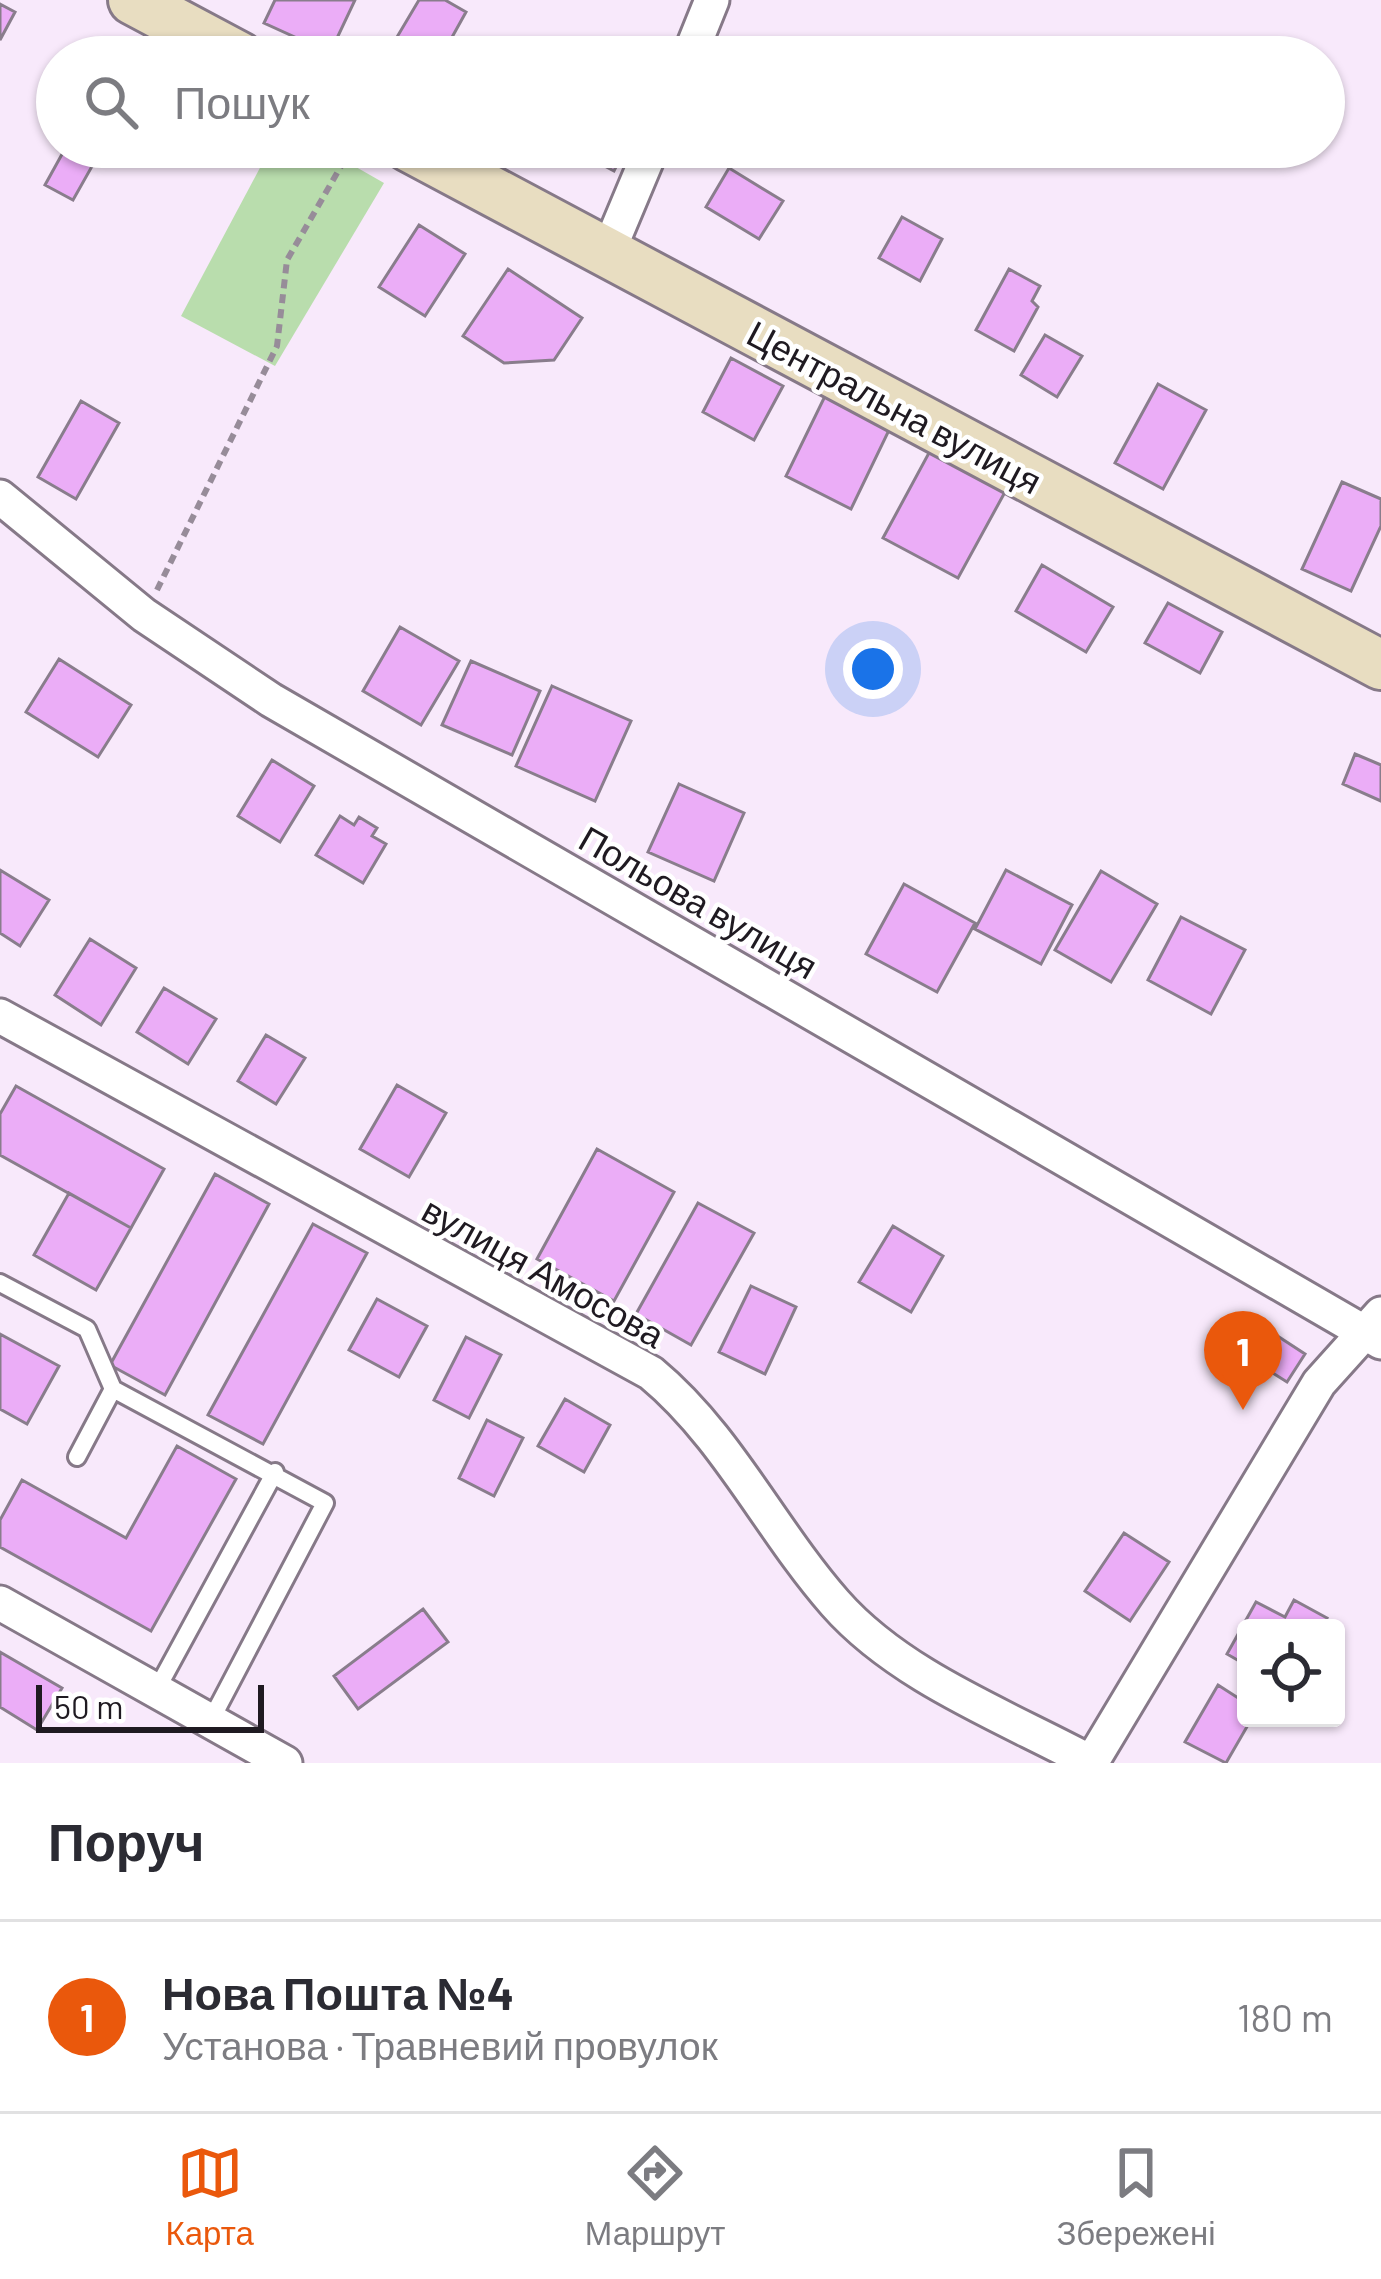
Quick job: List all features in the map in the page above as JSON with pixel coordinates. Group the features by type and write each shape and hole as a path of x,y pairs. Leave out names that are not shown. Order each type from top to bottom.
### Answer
{"main road":[{"path":"133,0 201,36"},
{"name":"Центральна вулиця","path":"449,168 1381,665"}],"street":[{"path":"697,36 712,0"},
{"path":"608,252 643,168"},
{"name":"Польова вулиця","path":"0,497 144,615 271,700 1375,1329"},
{"name":"вулиця Амосова","path":"0,1016 650,1373 708,1430 805,1567 873,1640 1092,1763"},
{"path":"1092,1763 1319,1384 1375,1329"},
{"path":"0,1603 285,1763"}],"lane":[{"path":"0,1283 87,1329 113,1389 318,1495 325,1504 212,1720"},
{"path":"76,1457 113,1389"},
{"path":"157,1689 275,1472"}],"path":[{"path":"144,615 277,346 286,260 340,168"}],"green space":[{"path":"260,168 358,168 384,183 275,366 181,316"}],"building":[{"path":"275,0 355,0 338,36 293,36 264,23"},
{"path":"419,0 445,0 466,12 453,36 398,36"},
{"path":"0,4 15,12 0,40"},
{"path":"54,168 91,168 73,200 45,185"},
{"path":"729,168 783,201 759,239 706,207"},
{"path":"902,217 942,239 920,281 879,258"},
{"path":"419,225 465,254 425,316 379,287"},
{"path":"508,269 582,318 554,360 504,363 463,336"},
{"path":"1009,269 1040,286 1032,301 1038,307 1014,351 976,330"},
{"path":"1045,335 1082,356 1057,397 1021,375"},
{"path":"731,358 783,386 754,440 703,412"},
{"path":"1158,384 1206,410 1163,489 1115,463"},
{"path":"827,392 892,424 851,509 786,476"},
{"path":"81,401 119,423 76,499 38,477"},
{"path":"930,451 1005,492 958,578 883,538"},
{"path":"1342,482 1381,499 1381,526 1351,591 1302,569"},
{"path":"1042,565 1113,607 1086,652 1016,611"},
{"path":"1168,603 1222,632 1200,673 1145,643"},
{"path":"400,627 459,661 421,725 363,691"},
{"path":"59,659 131,705 98,757 26,712"},
{"path":"471,661 540,691 512,755 442,725"},
{"path":"552,686 631,721 595,801 516,766"},
{"path":"1355,754 1381,765 1381,801 1343,784"},
{"path":"272,760 314,786 280,842 238,816"},
{"path":"679,784 744,813 714,881 648,852"},
{"path":"340,816 354,825 359,817 377,828 372,836 386,844 363,883 316,855"},
{"path":"0,870 49,900 20,946 0,933"},
{"path":"1006,870 1072,905 1041,964 975,929"},
{"path":"1101,871 1157,904 1111,982 1055,950"},
{"path":"904,884 975,923 937,992 866,954"},
{"path":"1181,917 1245,950 1211,1014 1148,980"},
{"path":"90,939 136,968 101,1025 55,995"},
{"path":"164,988 216,1019 188,1064 137,1032"},
{"path":"266,1035 305,1058 276,1104 238,1081"},
{"path":"397,1085 446,1113 409,1177 360,1149"},
{"path":"16,1086 164,1169 131,1228 0,1155 0,1114"},
{"path":"597,1149 674,1192 614,1301 537,1259"},
{"path":"215,1174 269,1204 165,1395 110,1365"},
{"path":"69,1193 131,1228 96,1290 34,1255"},
{"path":"698,1203 754,1233 691,1345 636,1314"},
{"path":"313,1224 367,1253 263,1444 208,1415"},
{"path":"893,1226 943,1256 911,1312 859,1282"},
{"path":"751,1286 796,1307 765,1374 719,1352"},
{"path":"377,1299 427,1326 399,1377 349,1350"},
{"path":"0,1334 59,1366 27,1424 0,1409"},
{"path":"1276,1335 1305,1354 1287,1382 1257,1363"},
{"path":"466,1337 501,1355 469,1418 434,1400"},
{"path":"565,1399 610,1425 584,1472 538,1446"},
{"path":"487,1420 523,1438 494,1496 459,1478"},
{"path":"177,1446 236,1479 151,1631 0,1547 0,1520 22,1480 126,1538"},
{"path":"1124,1533 1169,1562 1130,1621 1085,1591"},
{"path":"1294,1600 1327,1618 1247,1619 1256,1602 1285,1617"},
{"path":"423,1609 448,1642 358,1709 334,1676"},
{"path":"1237,1636 1237,1660 1227,1654"},
{"path":"0,1652 62,1688 37,1730 0,1707"},
{"path":"1218,1685 1237,1697 1237,1727 1247,1727 1226,1763 1185,1742"}],"place":[{"name":"Нова Пошта №4","path":"1243,1410"}]}
